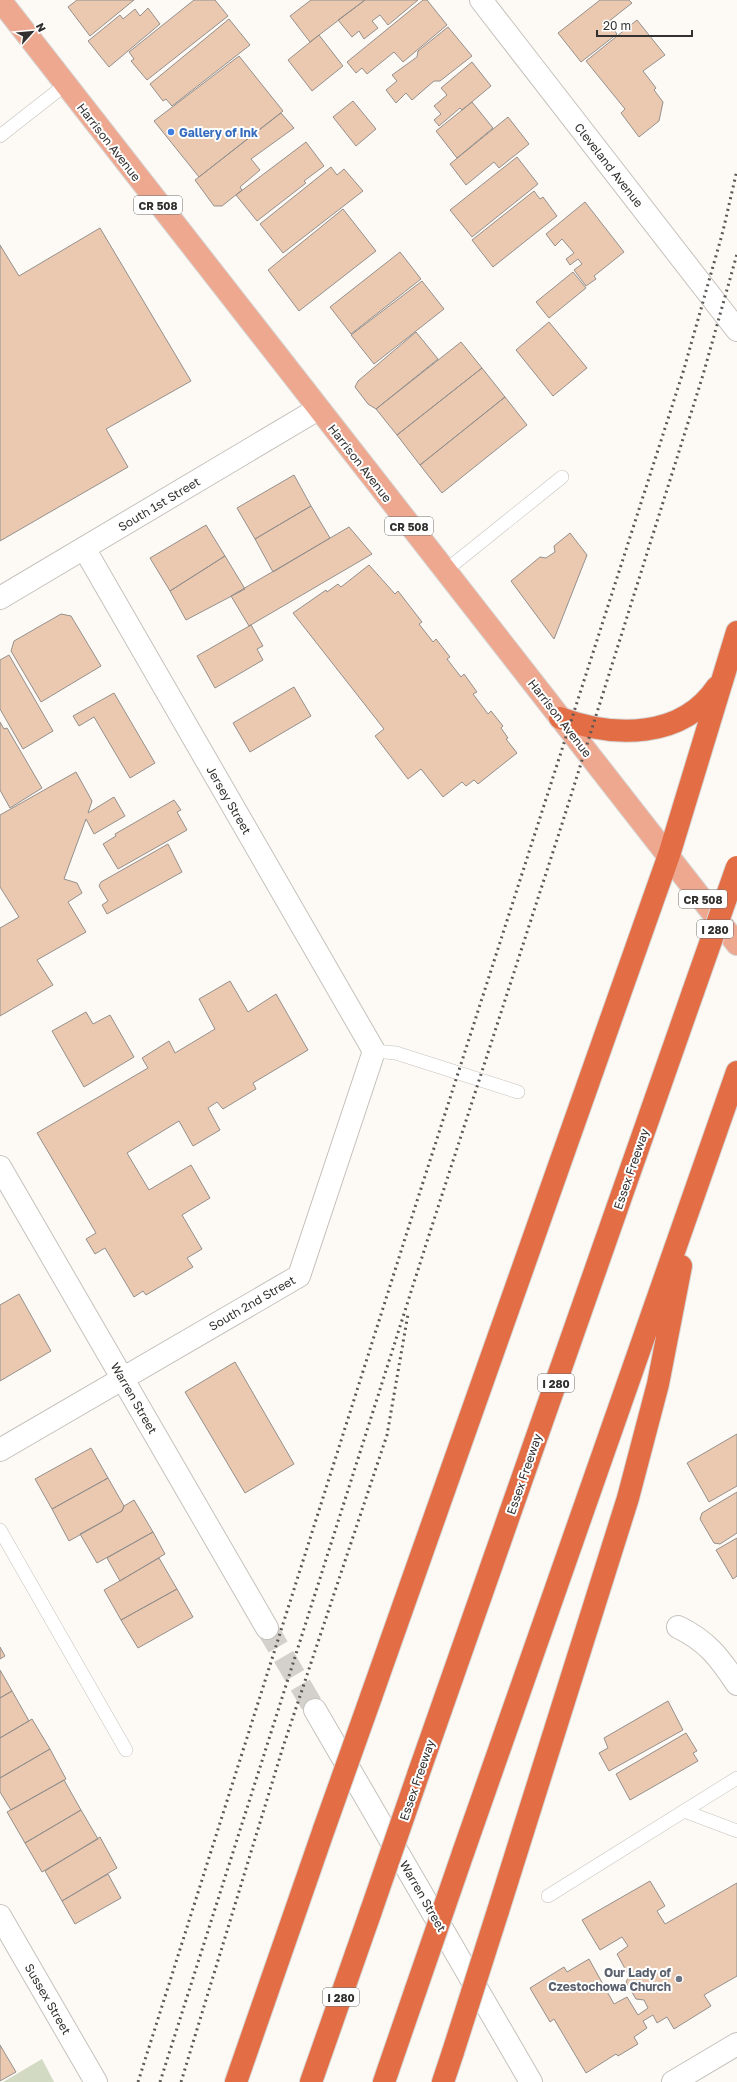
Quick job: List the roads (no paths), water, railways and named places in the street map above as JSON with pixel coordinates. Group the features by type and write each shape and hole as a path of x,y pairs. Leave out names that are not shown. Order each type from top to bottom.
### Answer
{"highway":[{"path":"236,2082 668,855 737,632"},
{"path":"560,718 579,725 606,730 633,731 662,727 689,715 702,705 722,679"},
{"name":"Essex Freeway","path":"311,2082 737,867"},
{"path":"384,2082 737,1072"},
{"path":"443,2082 638,1462 658,1384 670,1327 689,1212"}],"main road":[{"name":"Harrison Avenue","path":"0,0 737,944"}],"street":[{"name":"Cleveland Avenue","path":"482,0 737,330"},
{"name":"South 1st Street","path":"0,598 318,409"},
{"name":"Jersey Street","path":"84,548 374,1051"},
{"name":"South 2nd Street","path":"0,1450 299,1276 374,1051"},
{"name":"Warren Street","path":"0,1167 267,1628"},
{"path":"678,1627 705,1642 717,1654 737,1684"},
{"name":"Warren Street","path":"315,1710 531,2082"},
{"name":"Sussex Street","path":"0,1916 96,2082"},
{"path":"673,2082 737,2044"}],"lane":[{"path":"0,136 65,85"},
{"path":"445,571 562,477"},
{"path":"374,1051 396,1053 518,1092"},
{"path":"0,1530 126,1750"},
{"path":"548,1896 737,1778"},
{"path":"684,1812 737,1831"}],"tunnel":[{"path":"267,1628 315,1710"}],"railway":[{"path":"138,2082 409,1226 684,369 723,231 737,170"},
{"path":"160,2082 430,1232 562,824 703,375 737,254"},
{"path":"181,2082 283,1747 387,1435 408,1314"}],"place":[{"name":"Gallery of Ink","path":"171,132"},
{"name":"Our Lady of Czestochowa Church","path":"679,1979"}]}
